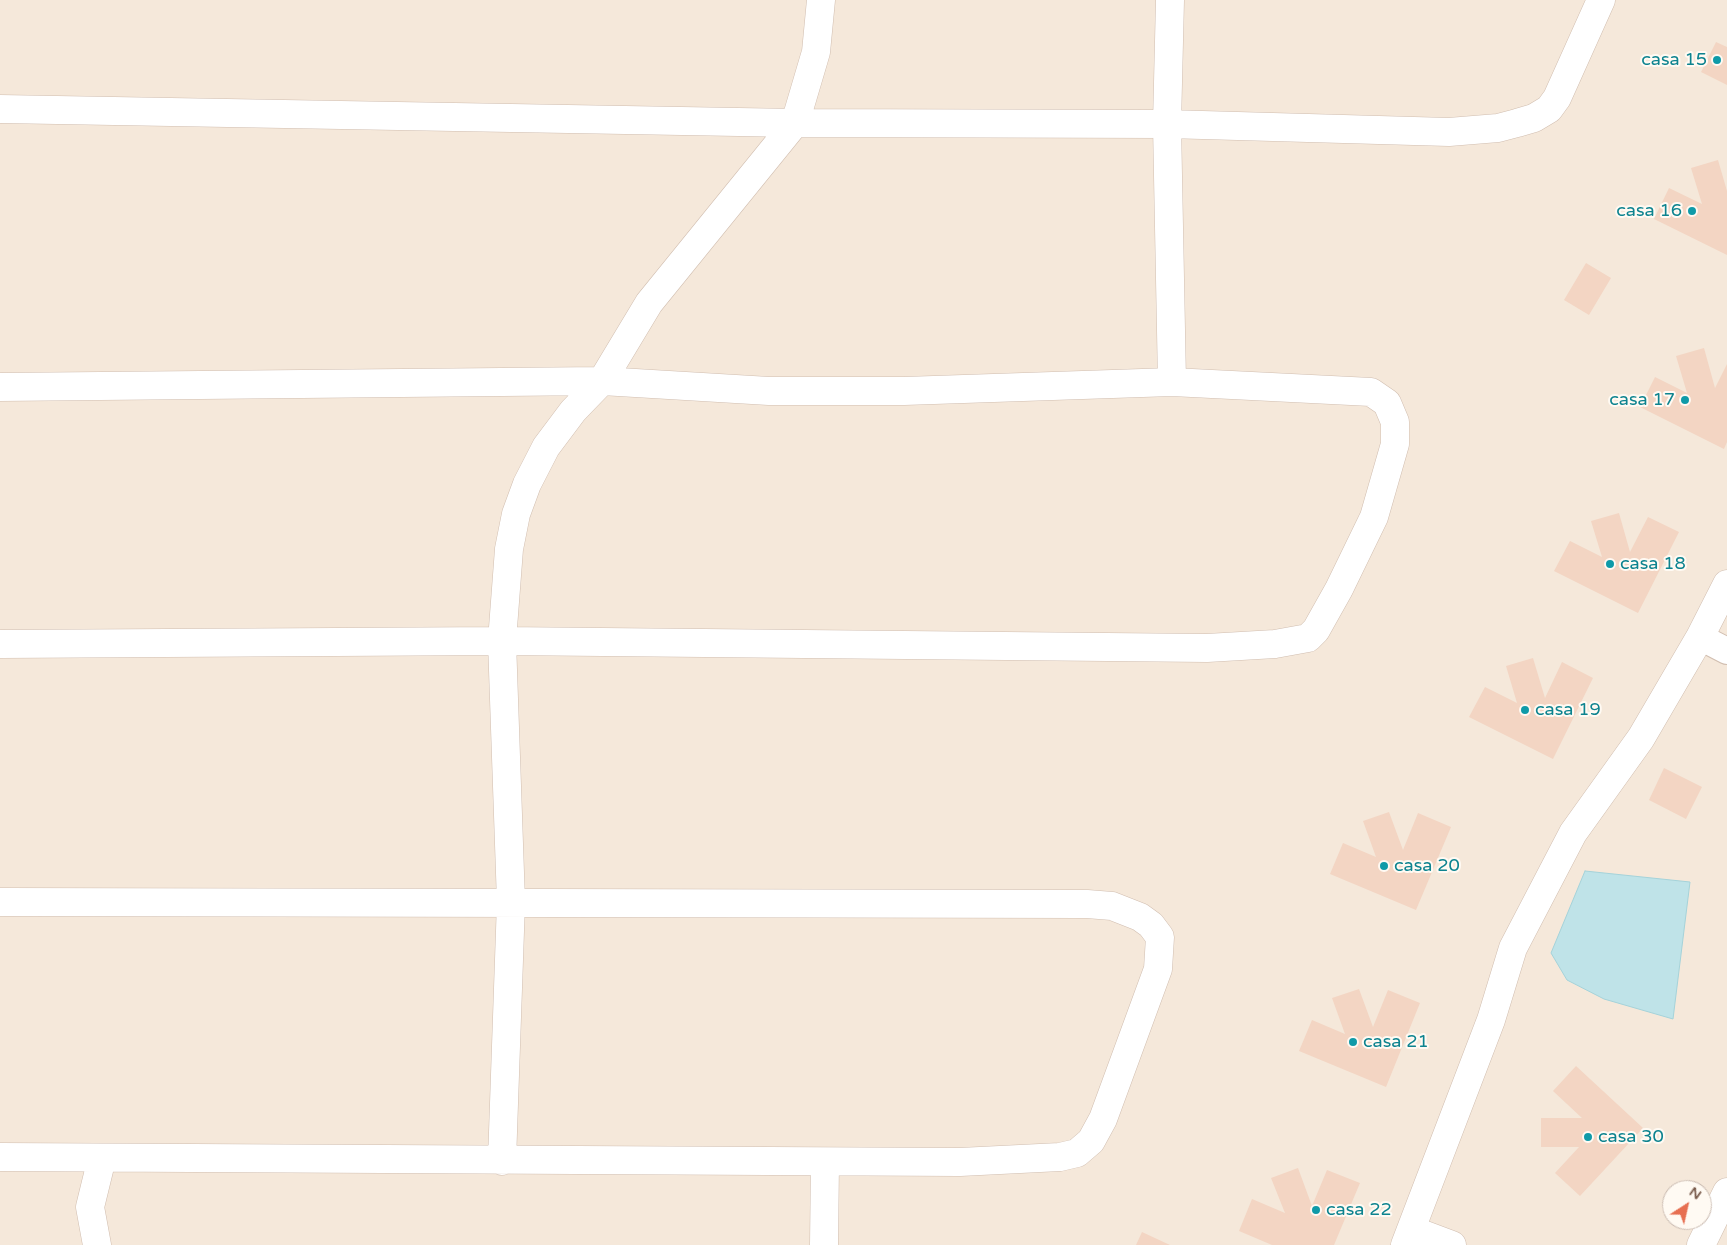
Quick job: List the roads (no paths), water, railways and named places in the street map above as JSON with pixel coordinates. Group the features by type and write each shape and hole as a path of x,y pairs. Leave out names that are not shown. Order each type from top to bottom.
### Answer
{"street":[{"path":"502,1162 510,902 502,641 509,549 516,514 527,484 546,447 573,411 602,382 649,303 795,123 816,52 820,0"},
{"path":"1170,0 1167,124 1172,382"},
{"path":"0,109 795,123 1167,124 1449,132 1498,128 1517,124 1534,118 1548,109 1557,98 1601,0"},
{"path":"0,387 602,382 769,391 904,391 1172,382 1371,392 1387,403 1395,422 1395,444 1374,517 1335,596 1316,630 1308,638 1275,644 1207,648 502,641 0,644"},
{"path":"1452,1245 1409,1238 1491,1020 1513,948 1573,833 1641,738 1700,637 1727,584"},
{"path":"1700,637 1727,651"},
{"path":"0,902 1087,904 1112,906 1140,917 1151,925 1160,938 1158,968 1111,1102 1091,1141 1077,1153 1060,1157 960,1162 502,1162 0,1157"},
{"path":"97,1245 90,1207 102,1158"},
{"path":"824,1245 825,1162"},
{"path":"1701,1245 1727,1192"}],"water":[{"path":"1585,871 1690,882 1673,1019 1604,999 1567,980 1551,953"}],"place":[{"name":"casa 15","path":"1717,60"},
{"name":"casa 16","path":"1692,211"},
{"name":"casa 17","path":"1685,400"},
{"name":"casa 18","path":"1610,564"},
{"name":"casa 19","path":"1525,710"},
{"name":"casa 20","path":"1384,866"},
{"name":"casa 21","path":"1353,1042"},
{"name":"casa 30","path":"1588,1137"},
{"name":"casa 22","path":"1316,1210"}]}
